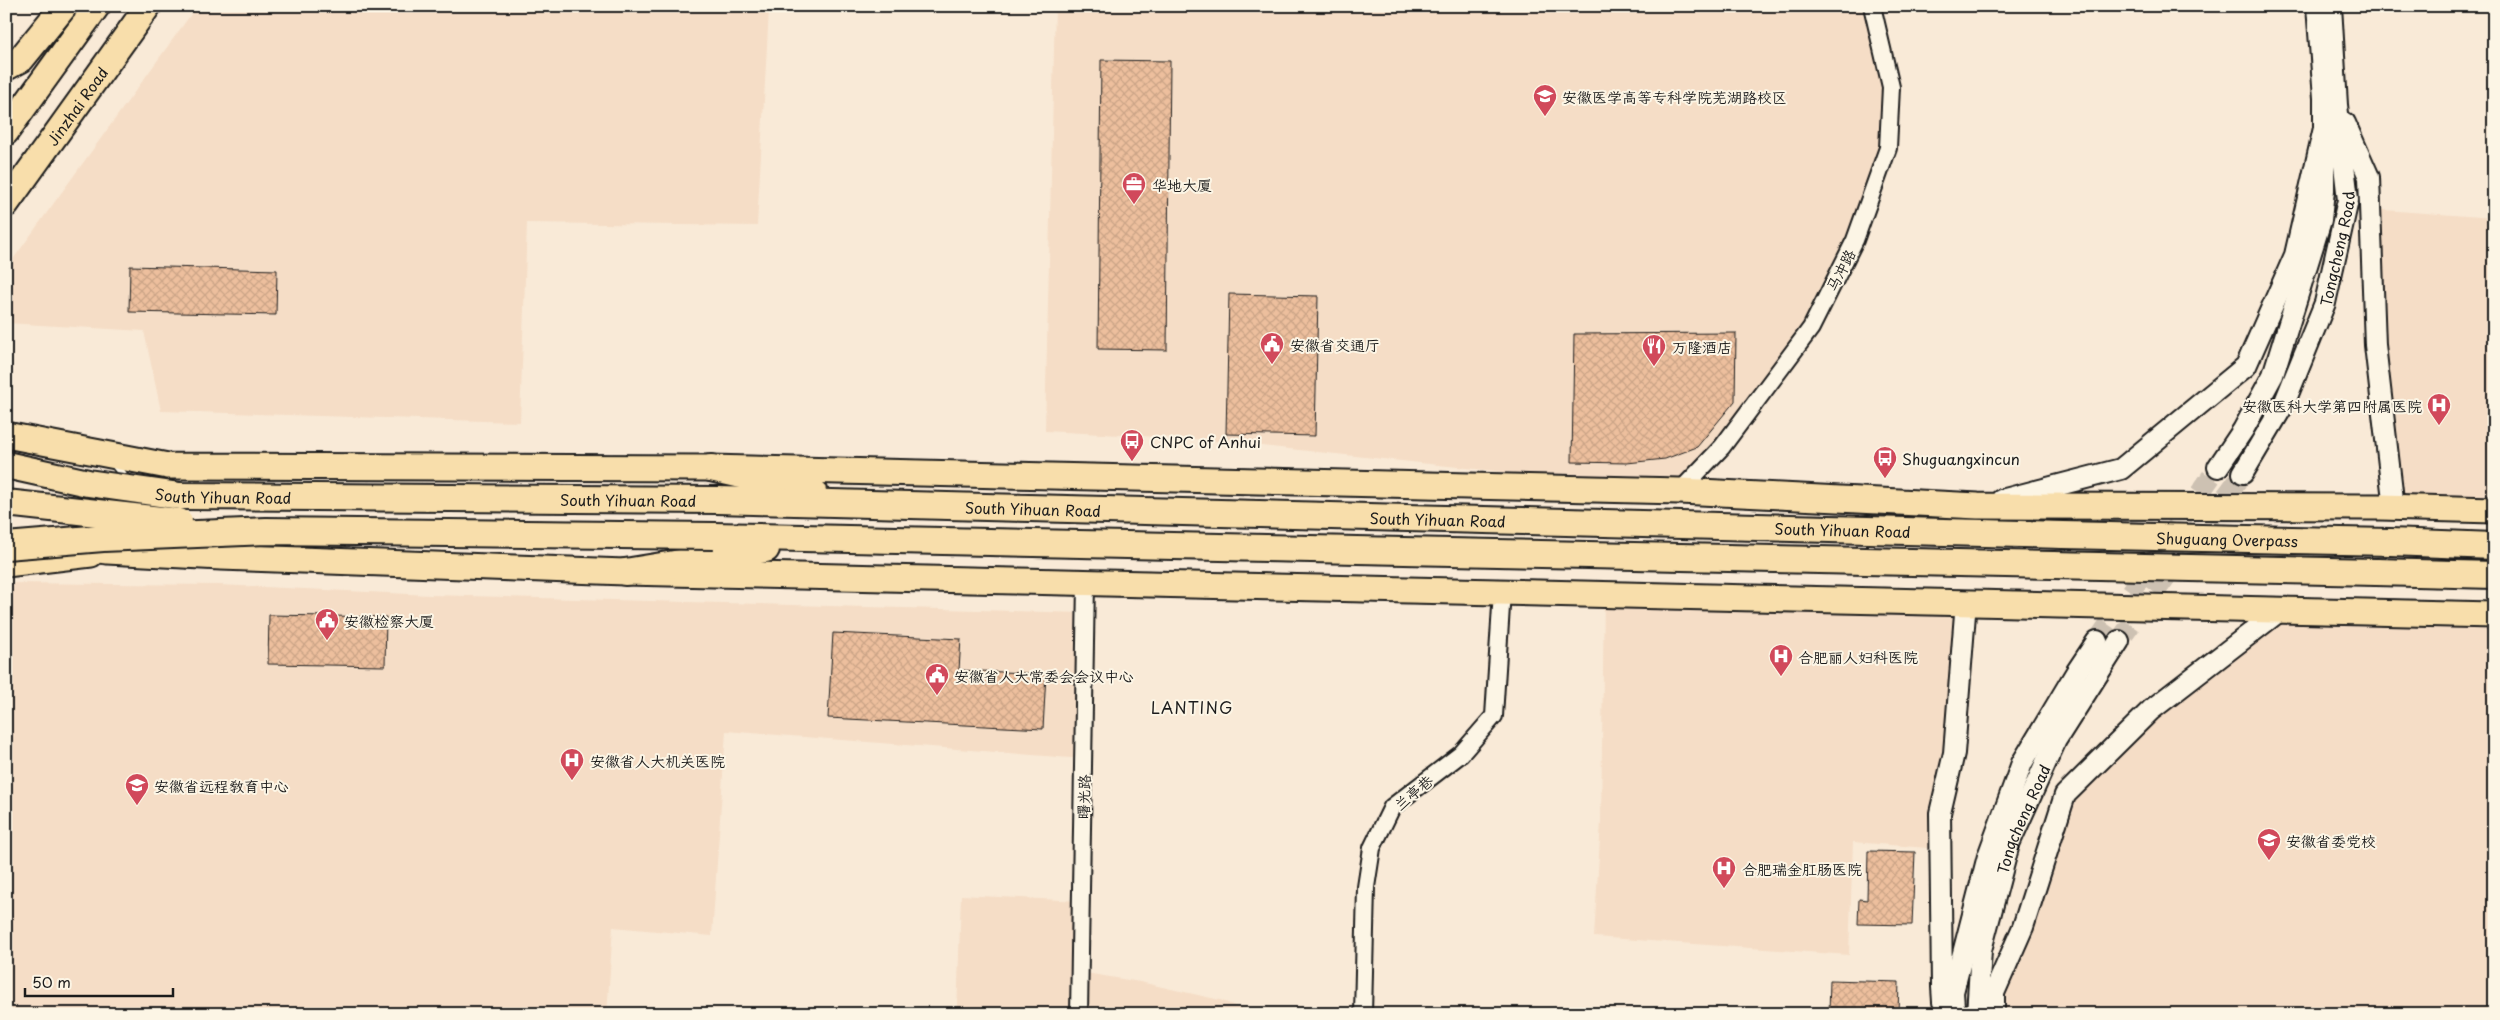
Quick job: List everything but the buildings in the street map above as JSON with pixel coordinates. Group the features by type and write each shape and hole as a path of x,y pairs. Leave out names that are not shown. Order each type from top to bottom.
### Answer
{"highway":[{"path":"6,68 21,59 64,6"},
{"name":"South Yihuan Road","path":"6,465 88,483 180,496 870,503 2063,535"},
{"path":"711,468 870,503"},
{"path":"6,476 88,483"},
{"path":"6,503 266,531"},
{"name":"South Yihuan Road","path":"7,548 103,538 266,531 714,536 2053,565"},
{"name":"Shuguang Overpass","path":"2063,535 2494,546"},
{"path":"625,572 831,539"},
{"name":"Shuguang Overpass","path":"2053,565 2494,575"}],"main road":[{"path":"6,132 97,6"},
{"name":"Jinzhai Road","path":"6,204 148,6"},
{"path":"6,435 107,454 156,473 711,468 1680,491 1978,506 2494,510"},
{"path":"7,548 112,542 150,554 625,572 2494,614"}],"street":[{"name":"马冲路","path":"1680,491 1722,447 1811,328 1855,240 1888,148 1892,87 1872,6"},
{"name":"Tongcheng Road","path":"2218,467 2243,430 2276,366 2320,220 2324,190 2324,128 2317,6"},
{"name":"Tongcheng Road","path":"2243,473 2284,404 2325,303 2348,200 2337,105 2332,6"},
{"path":"2337,105 2369,177 2375,345 2394,508"},
{"path":"1978,506 2121,469 2246,366 2295,255 2324,128"},
{"name":"曙光路","path":"1080,1014 1086,581"},
{"name":"兰亭巷","path":"1363,1014 1366,887 1372,848 1392,807 1461,754 1494,716 1502,591"},
{"path":"1948,1014 1943,1002 1942,988 1940,813 1954,753 1966,601"},
{"path":"1994,1014 1994,993 2023,928 2065,795 2151,710 2282,609"},
{"name":"Tongcheng Road","path":"1955,1014 1953,992 1988,856 2022,763 2077,671 2098,641"},
{"name":"Tongcheng Road","path":"1976,1014 1981,950 2009,844 2056,740 2119,641"}],"lane":[{"path":"107,454 124,476 122,494"},
{"path":"144,496 156,473"},
{"path":"119,522 121,504"},
{"path":"139,522 142,505"},
{"path":"138,531 136,540 150,554"}],"shaded area":[{"path":"197,6 774,6 769,10 757,226 527,223 520,422 161,411 144,331 6,323 6,269"},
{"path":"1055,6 1872,6 1891,87 1888,148 1811,328 1680,491 1197,439 1045,431"},
{"name":"安徽医科大学第四附属医院","path":"2370,209 2494,218 2494,510 2394,508"},
{"path":"6,583 219,585 430,595 1083,613 1083,759 726,731 712,936 613,927 607,1014 6,1014"},
{"name":"合肥丽人妇科医院","path":"1604,593 1966,601 1940,849 1853,842 1849,955 1594,937 1601,822"},
{"name":"安徽省委党校","path":"2282,609 2494,615 2494,1014 1994,1014 2065,795"},
{"path":"961,895 1081,901 1080,972 1140,982 1220,1000 1255,1014 957,1014"}],"tunnel":[{"path":"2097,641 2218,467"},
{"path":"2119,641 2243,473"}],"place":[{"name":"安徽医学高等专科学院芜湖路校区","path":"1545,117"},
{"name":"华地大厦","path":"1134,205"},
{"name":"安徽省交通厅","path":"1272,365"},
{"name":"万隆酒店","path":"1654,367"},
{"name":"安徽医科大学第四附属医院","path":"2439,426"},
{"name":"CNPC of Anhui","path":"1132,462"},
{"name":"Shuguangxincun","path":"1885,479"},
{"name":"安徽检察大厦","path":"327,641"},
{"name":"合肥丽人妇科医院","path":"1781,677"},
{"name":"安徽省人大常委会会议中心","path":"937,696"},
{"name":"安徽省人大机关医院","path":"572,781"},
{"name":"安徽省远程教育中心","path":"137,806"},
{"name":"安徽省委党校","path":"2269,861"},
{"name":"合肥瑞金肛肠医院","path":"1724,889"}],"district":[{"name":"LANTING","path":"1192,707"}]}
